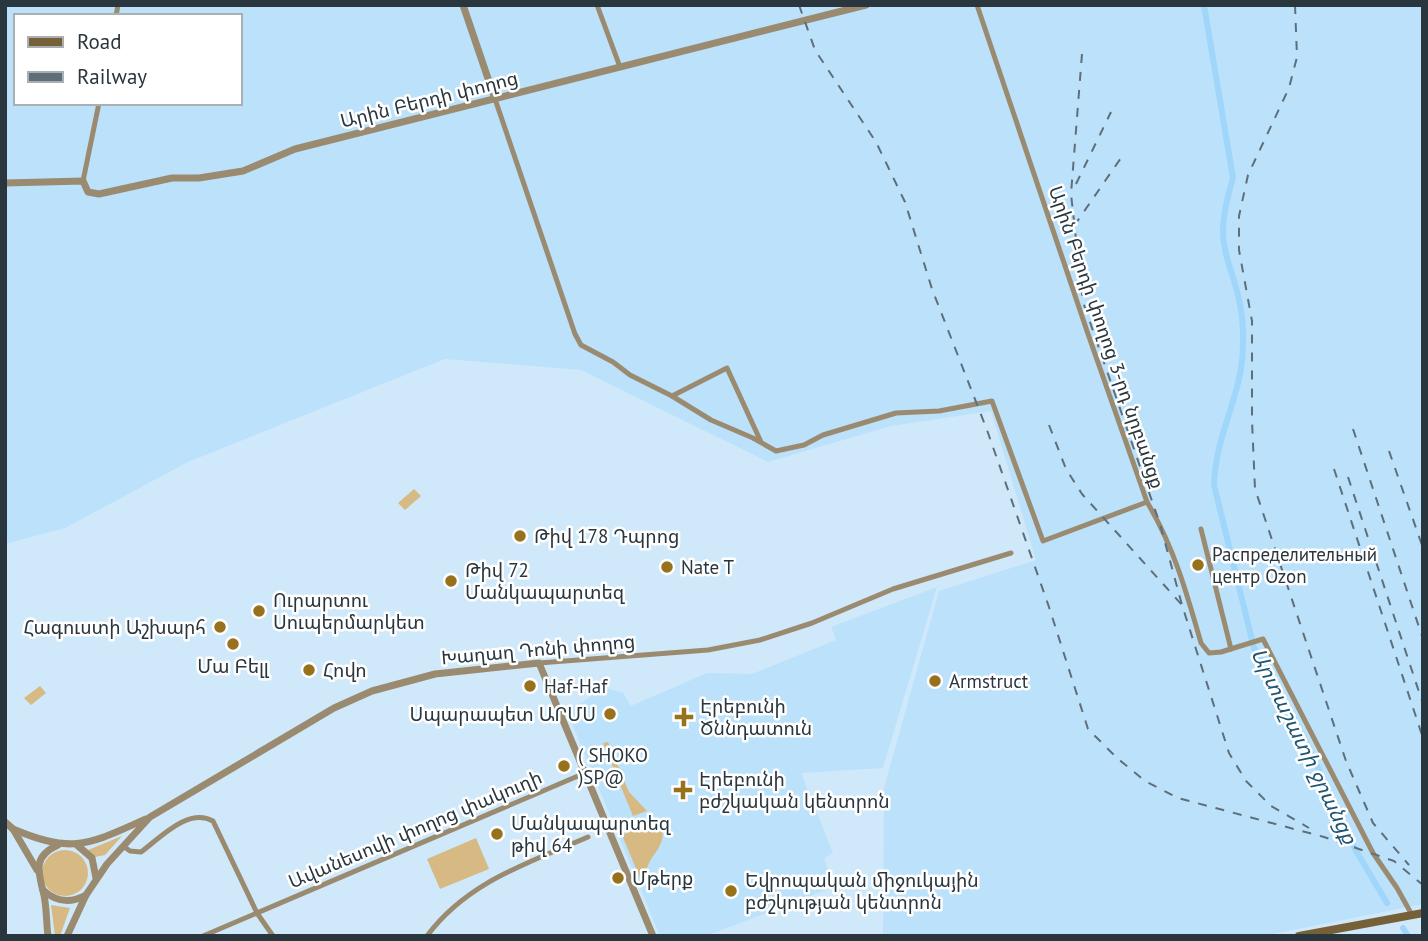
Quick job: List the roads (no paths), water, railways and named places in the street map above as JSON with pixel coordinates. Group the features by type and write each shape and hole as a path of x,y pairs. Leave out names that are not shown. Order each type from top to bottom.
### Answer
{"main road":[{"path":"1299,936 1336,932 1423,913"}],"street":[{"path":"463,5 580,345 711,420 776,450 804,445 823,435 896,413 939,411 992,401 1043,541 1147,502"},
{"path":"597,5 620,67"},
{"name":"Արին Բերդի փողոց","path":"5,183 83,181 88,192 99,194 172,178 223,175 295,149 866,5"},
{"name":"Արին Բերդի փողոց 3-րդ նրբանցք","path":"977,5 1147,502 1177,563 1204,648 1209,653 1231,649"},
{"path":"83,181 99,105"},
{"path":"672,396 727,368 761,442"},
{"path":"1200,529 1231,649 1264,639 1373,853 1412,915"},
{"name":"Խաղաղ Դոնի փողոց","path":"67,936 96,879 150,817 334,708 372,691 446,672 708,650 761,640 812,623 894,589 1011,553"},
{"path":"539,663 653,936"},
{"name":"Ավանեսովի փողոց փակուղի","path":"203,936 585,773"},
{"path":"13,829 58,845 76,845 102,838 150,817"},
{"path":"122,846 130,851 141,852 190,817 206,817 218,827 257,913 273,936"},
{"path":"5,822 13,829 38,870 48,936"},
{"path":"427,936 450,909 482,884 588,838"},
{"path":"38,870 44,855 58,845"},
{"path":"76,845 92,858 96,879"},
{"path":"43,889 50,896 64,901 74,901 86,895"}],"waterway":[{"name":"Արտաշատի ջրանցք","path":"1204,5 1233,178 1223,224 1224,241 1238,295 1243,337 1241,369 1221,440 1214,485 1254,648 1305,740 1355,849 1387,903"},
{"name":"Արտաշատի ջրանցք","path":"1403,928 1408,936"}],"railway":[{"path":"799,5 815,50 876,142 905,202 932,289 987,430 1049,607 1088,729 1145,781 1178,798 1324,837 1394,861 1423,885"},
{"path":"1295,5 1297,57 1289,88 1248,175 1239,216 1239,250 1252,321 1255,489 1346,761 1373,823 1409,865"},
{"path":"1082,54 1071,194 1083,302 1160,524 1182,605"},
{"path":"1076,184 1111,112"},
{"path":"1074,226 1123,155"},
{"path":"1049,425 1066,469 1082,494 1182,605 1229,753 1246,781 1271,806 1309,828"},
{"path":"1353,429 1423,639"},
{"path":"1389,451 1423,548"},
{"path":"1334,469 1423,738"},
{"path":"1348,477 1423,704"}],"place":[{"name":"Թիվ 178 Դպրոց","path":"520,536"},
{"name":"Распределительный центр Ozon","path":"1198,565"},
{"name":"Nate T","path":"667,567"},
{"name":"Թիվ 72 Մանկապարտեզ","path":"451,581"},
{"name":"Ուրարտու Սուպերմարկետ","path":"259,611"},
{"name":"Հագուստի Աշխարհ","path":"220,627"},
{"name":"Մա Բելլ","path":"233,644"},
{"name":"Հովո","path":"309,670"},
{"name":"Armstruct","path":"935,681"},
{"name":"Haf-Haf","path":"530,686"},
{"name":"Սպարապետ ԱՐՄՍ","path":"610,714"},
{"name":"Էրեբունի Ծննդատուն","path":"684,717"},
{"name":"( SHOKO )SP@","path":"564,766"},
{"name":"Էրեբունի բժշկական կենտրոն","path":"683,790"},
{"name":"Մանկապարտեզ թիվ 64","path":"497,834"},
{"name":"Մթերք","path":"618,878"},
{"name":"Եվրոպական միջուկային բժշկության կենտրոն","path":"731,891"}]}
